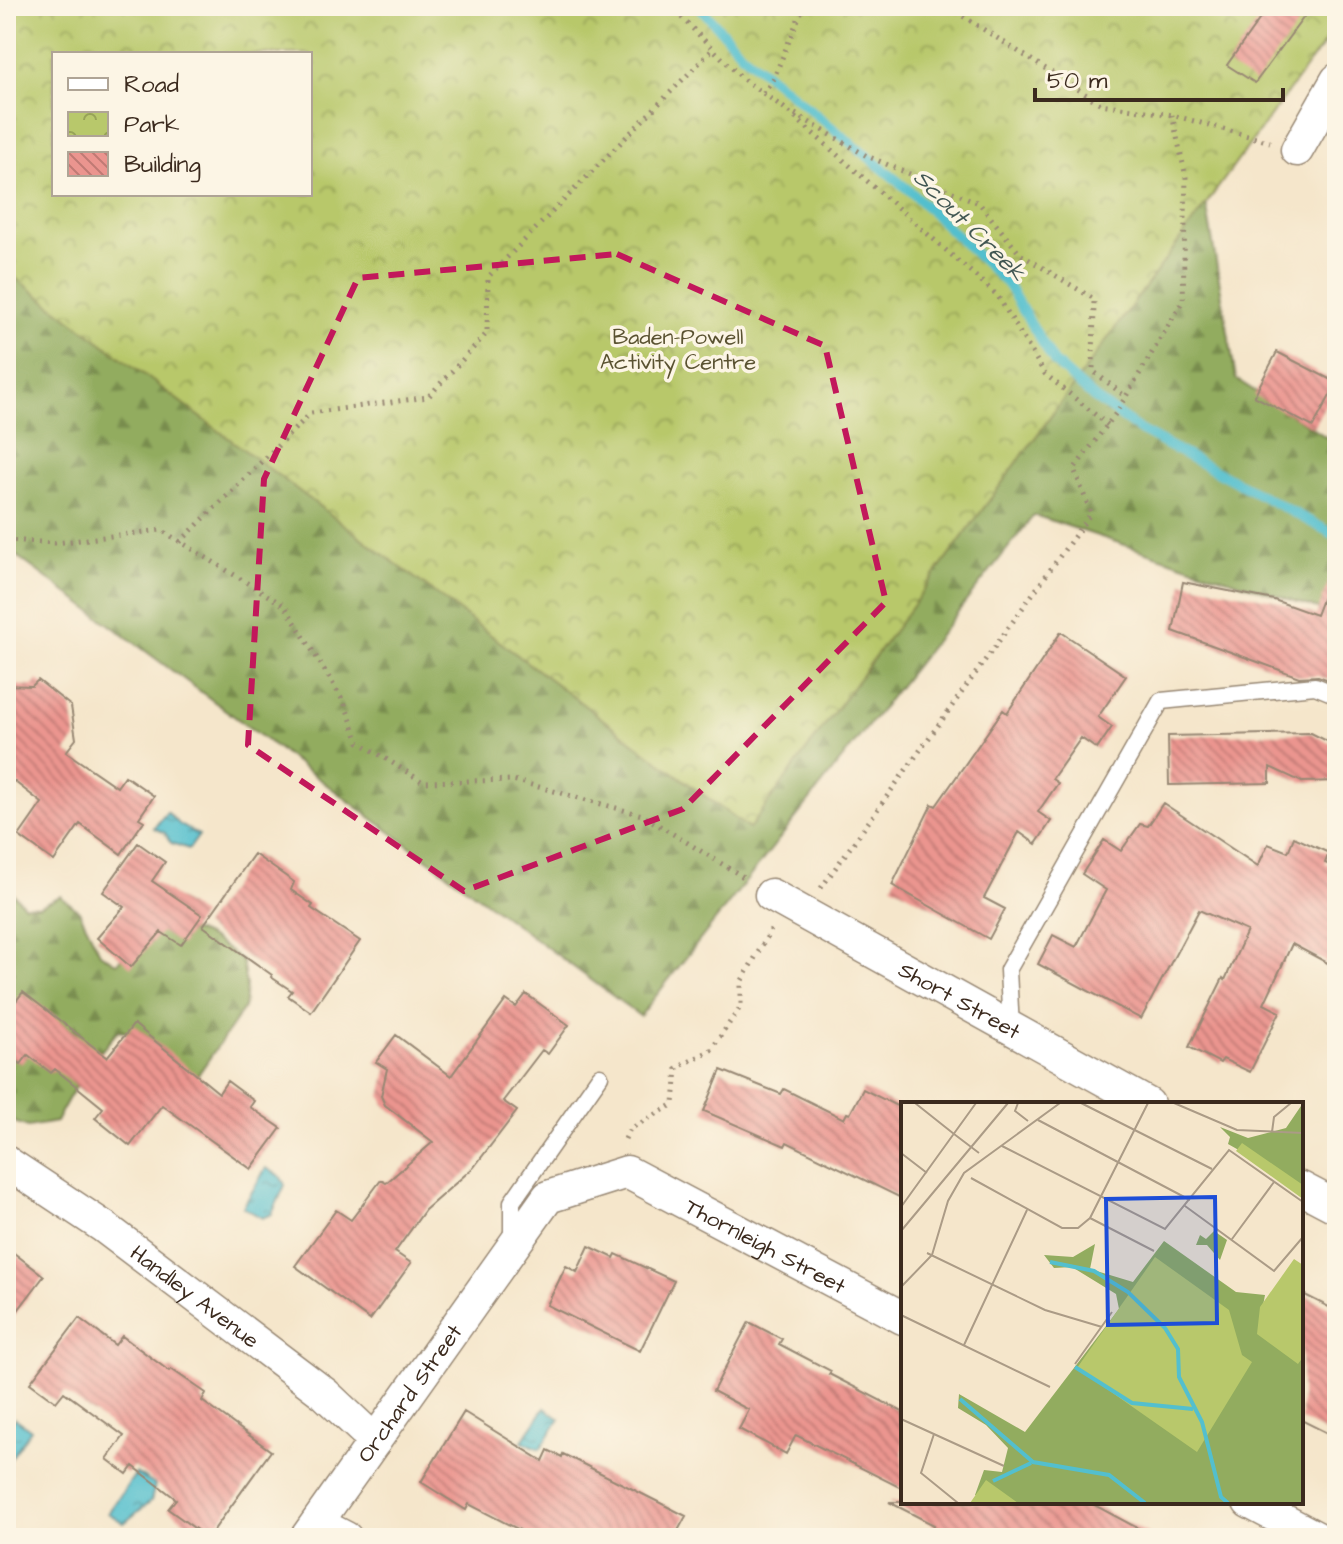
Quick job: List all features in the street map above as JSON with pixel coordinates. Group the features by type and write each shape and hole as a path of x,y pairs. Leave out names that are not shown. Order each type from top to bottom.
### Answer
{"street":[{"path":"1297,150 1337,80"},
{"name":"Short Street","path":"771,895 1144,1102"},
{"name":"Handley Avenue","path":"6,1162 104,1227 325,1394 375,1441"},
{"name":"Orchard Street","path":"312,1530 548,1197 627,1172"},
{"name":"Thornleigh Street","path":"627,1172 901,1317"},
{"path":"1303,1189 1337,1207"},
{"path":"1253,1504 1317,1538"},
{"path":"312,1530 346,1538"}],"lane":[{"path":"1011,1029 1008,970 1161,701 1315,686 1337,695"},
{"path":"512,1247 512,1202 600,1076"}],"path":[{"path":"670,6 743,79 784,108 867,156 979,203 1020,254 1094,299 1093,371 1126,397"},
{"path":"763,93 773,80 801,12 800,6"},
{"path":"952,6 953,10 1101,104 1172,115 1297,150"},
{"path":"180,542 311,413 428,397 487,333 488,277 713,49"},
{"path":"784,108 997,295 1045,374 1108,425"},
{"path":"800,913 1091,513 1074,469 1108,425 1183,301 1186,177 1172,115"},
{"path":"6,540 55,543 161,530 285,606 344,702 359,742 423,782 513,780 642,815 771,895"},
{"path":"627,1172 624,1141 630,1129 674,1104 677,1068 711,1050 741,1006 741,982 771,933"}],"highlighted area":[{"path":"617,254 825,346 886,602 683,809 464,891 248,745 264,479 358,278"}],"green space":[{"name":"Baden-Powell Activity Centre","path":"6,6 1337,6 1337,29 1204,191 1236,379 1337,444 1337,615 1034,515 640,1016 6,548"},
{"name":"Baden-Powell Activity Centre","path":"6,6 1337,6 1337,25 749,829 6,271"},
{"path":"6,886 24,905 39,906 60,896 79,911 100,953 116,963 151,935 176,928 210,938 242,961 246,986 244,1008 195,1079 137,1036 119,1030 84,1074 56,1122 28,1127 6,1119"}],"water":[{"path":"167,812 180,825 199,835 189,849 171,843 165,833 154,828"},
{"path":"266,1168 280,1176 285,1185 272,1214 262,1218 243,1207"},
{"path":"545,1408 560,1419 540,1449 522,1441"},
{"path":"15,1418 31,1430 6,1465 6,1430"},
{"path":"136,1473 155,1485 151,1501 124,1523 108,1513"}],"building":[{"path":"1269,6 1312,6 1255,83 1227,65"},
{"path":"1277,352 1337,383 1313,427 1254,396"},
{"path":"1335,565 1337,683 1318,676 1299,677 1173,631 1183,582 1274,600 1316,615"},
{"path":"1061,632 1126,676 1098,717 1112,727 1097,749 1081,738 1052,779 1058,783 1038,812 1051,821 1036,844 1019,832 984,898 1005,909 989,939 892,885 932,804 936,806 1003,710 1007,713"},
{"path":"38,680 71,706 76,739 66,752 117,787 125,776 154,796 139,818 144,821 121,854 80,824 54,861 19,836 42,803 6,775 6,685 32,686"},
{"path":"1311,733 1337,746 1337,781 1302,782 1270,767 1270,783 1169,785 1168,736"},
{"path":"1163,803 1258,866 1268,844 1288,852 1294,837 1329,853 1325,863 1337,868 1337,968 1292,944 1264,1004 1280,1012 1250,1072 1223,1059 1220,1063 1189,1047 1247,931 1199,910 1141,1019 1038,964 1053,935 1076,947 1106,890 1082,874 1104,840 1121,851 1140,824 1148,826"},
{"path":"138,843 165,862 152,881 202,915 181,945 161,932 131,967 97,938 124,907 103,892"},
{"path":"254,854 294,882 291,890 313,905 311,908 360,941 311,1012 288,996 292,991 272,975 203,926"},
{"path":"23,992 107,1057 134,1024 219,1093 227,1081 254,1101 250,1107 281,1128 251,1169 162,1105 130,1146 95,1118 103,1108 55,1069 51,1073 28,1055 21,1064 6,1053 6,1014"},
{"path":"526,994 569,1025 548,1054 542,1050 503,1101 517,1111 474,1167 425,1210 395,1252 411,1263 370,1320 295,1266 336,1210 351,1220 381,1180 386,1183 433,1142 385,1105 381,1096 387,1069 376,1062 396,1035 451,1076 506,1000 516,1007"},
{"path":"721,1070 781,1094 784,1089 844,1119 863,1089 901,1108 901,1198 787,1142 785,1146 704,1111"},
{"path":"589,1246 614,1258 616,1254 674,1281 640,1351 547,1305 566,1266 577,1272"},
{"path":"6,1247 44,1276 6,1326"},
{"path":"1303,1294 1337,1311 1337,1438 1303,1421"},
{"path":"79,1318 115,1345 122,1336 169,1371 171,1369 206,1393 202,1401 271,1451 208,1538 168,1509 176,1499 133,1466 127,1474 107,1459 124,1436 64,1392 56,1402 30,1383"},
{"path":"749,1322 782,1339 779,1344 901,1411 901,1488 796,1435 786,1454 739,1429 749,1410 713,1391"},
{"path":"464,1412 543,1461 548,1450 562,1457 563,1454 686,1516 674,1538 535,1538 469,1504 466,1510 421,1482"},
{"path":"889,1502 1093,1504 1156,1538 928,1538 934,1525"}],"waterway":[{"name":"Scout Creek","path":"699,6 742,54 910,191 1007,284 1054,362 1094,398 1143,432 1337,536"}]}
